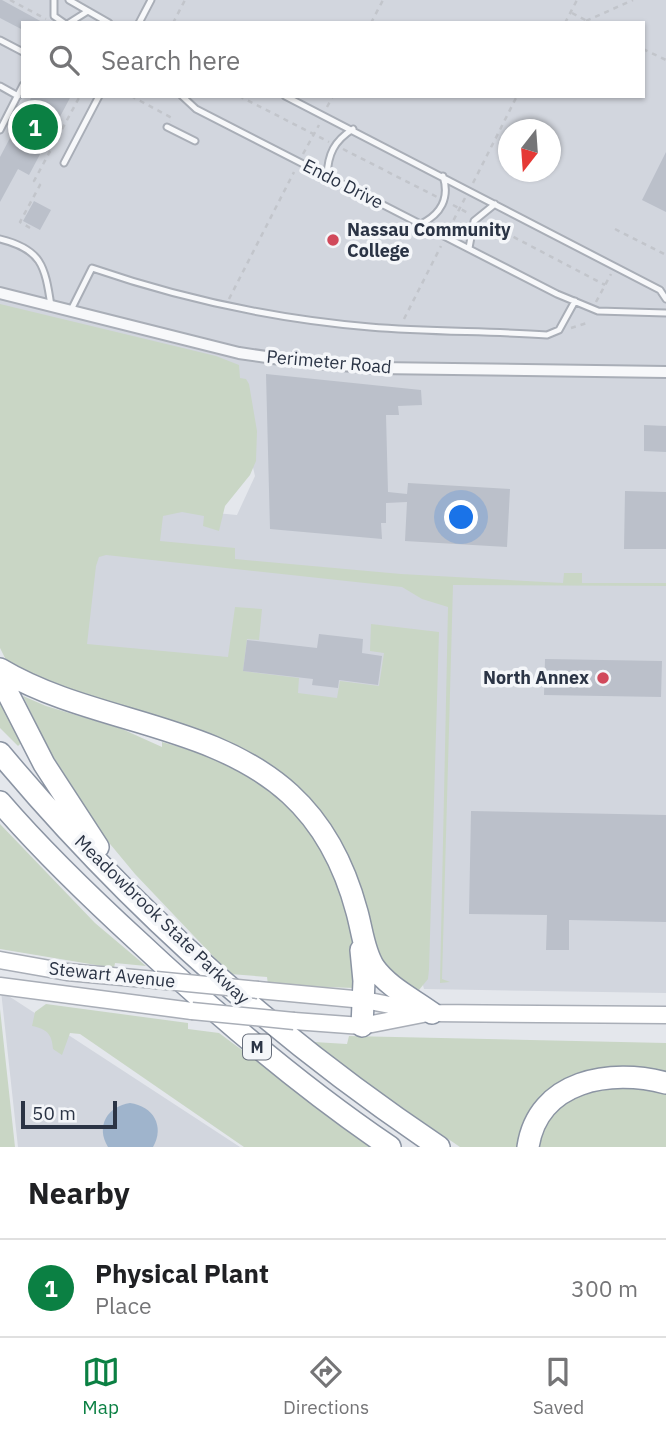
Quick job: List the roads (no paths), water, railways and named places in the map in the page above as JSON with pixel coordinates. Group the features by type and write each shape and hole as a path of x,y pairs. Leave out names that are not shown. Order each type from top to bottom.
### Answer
{"highway":[{"path":"0,669 22,683 65,700 227,753 268,776 298,802 327,838 350,886 368,955 376,969 388,982 432,1013"},
{"path":"0,678 56,785 128,893"},
{"name":"Meadowbrook State Parkway","path":"0,753 128,893 248,1004 333,1071 439,1147"},
{"name":"Meadowbrook State Parkway","path":"0,802 65,874 200,998 289,1072 390,1147"},
{"path":"358,916 364,1000 362,1026"},
{"path":"528,1147 541,1114 559,1095 574,1086 592,1079 622,1076 666,1083"}],"main road":[{"name":"Stewart Avenue","path":"0,960 67,972 364,1000 432,1013 666,1015"},
{"name":"Stewart Avenue","path":"0,986 192,1011 362,1026 432,1013"}],"street":[{"name":"Perimeter Road","path":"0,293 239,353 294,361 377,368 666,372"}],"lane":[{"path":"54,0 54,16 63,21"},
{"path":"69,0 106,21"},
{"path":"140,21 151,0"},
{"path":"70,21 88,11"},
{"path":"0,40 21,51"},
{"path":"0,86 18,96"},
{"path":"0,130 21,89"},
{"path":"64,163 98,98"},
{"name":"Endo Drive","path":"184,98 196,109 575,301 598,311 666,313"},
{"path":"289,98 660,290 666,299"},
{"path":"167,127 195,141"},
{"path":"327,176 327,162 334,145 353,129"},
{"path":"421,224 433,218 443,206 447,188 443,176"},
{"path":"469,248 474,221 495,204"},
{"path":"0,239 30,248 40,262 51,306"},
{"path":"71,310 93,268 129,281 257,312 400,329 547,335 559,330 575,301"}],"water":[{"path":"130,1103 145,1108 155,1118 158,1132 153,1147 108,1147 103,1132 106,1118 115,1108"}],"place":[{"name":"Physical Plant","path":"35,127"},
{"name":"Nassau Community College","path":"333,240"},
{"name":"North Annex","path":"603,678"}]}
